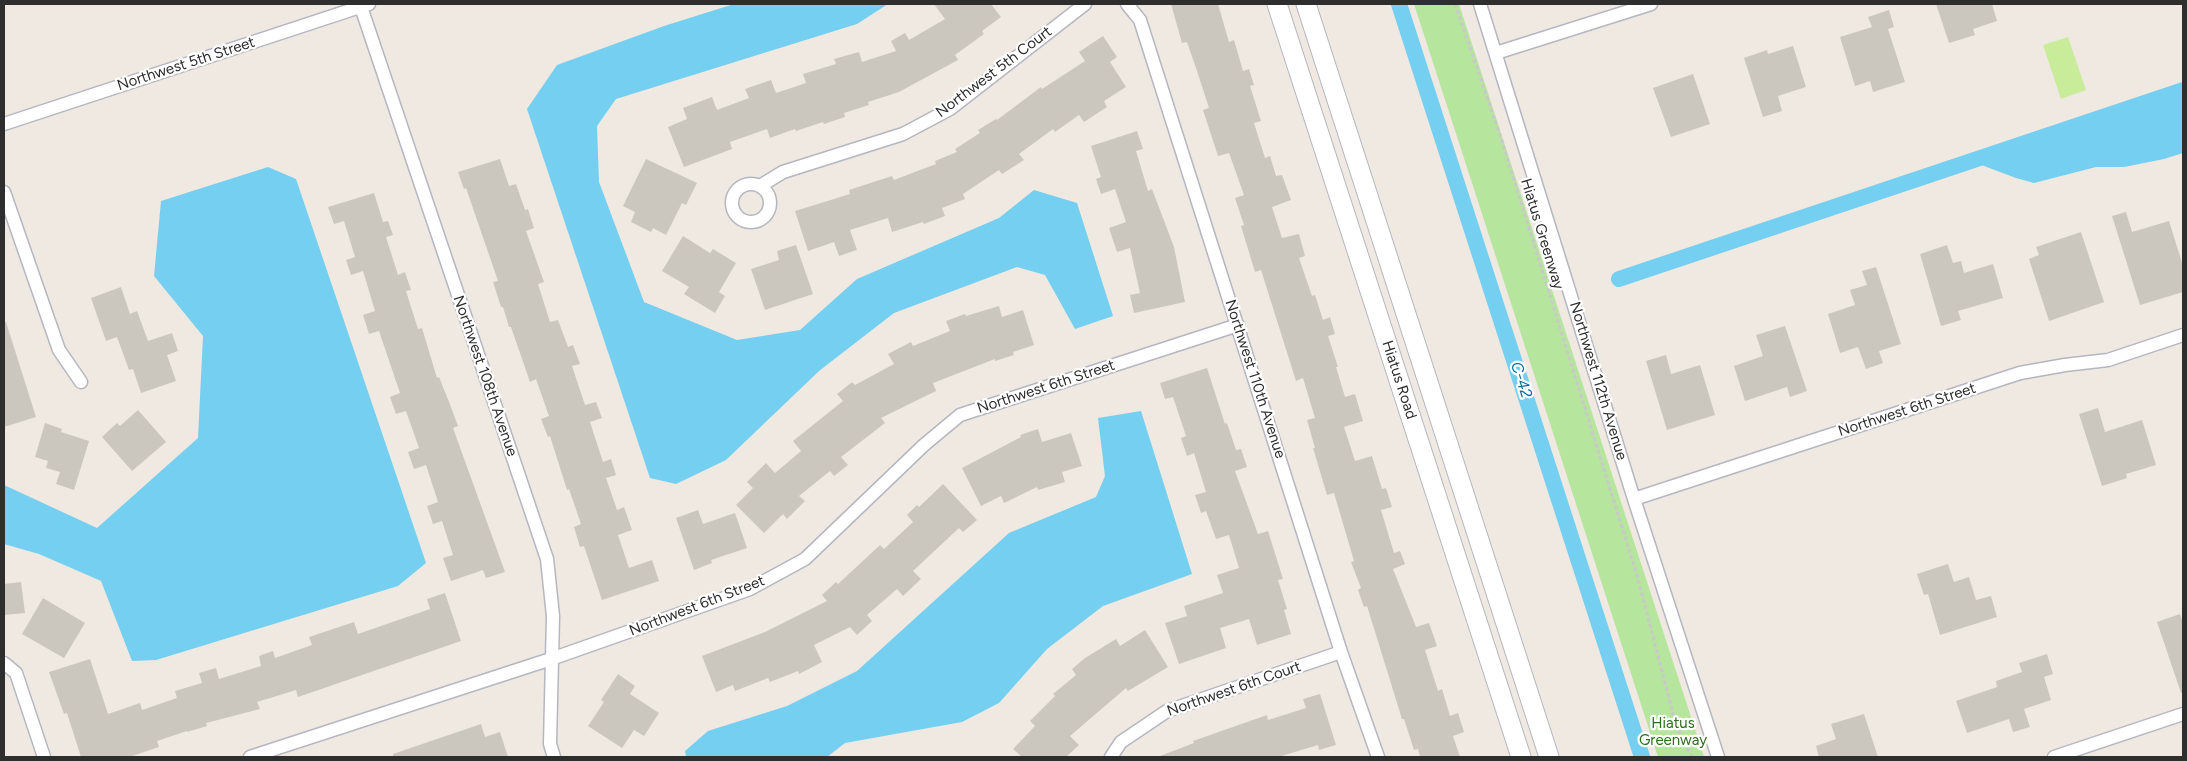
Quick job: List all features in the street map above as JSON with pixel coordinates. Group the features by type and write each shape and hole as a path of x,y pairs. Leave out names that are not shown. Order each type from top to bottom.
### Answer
{"main road":[{"name":"Hiatus Road","path":"1277,4 1521,757"},
{"name":"Hiatus Road","path":"1306,4 1549,757"}],"street":[{"name":"Northwest 5th Court","path":"760,186 784,172 903,134 950,109 1085,4"},
{"name":"Northwest 110th Avenue","path":"1127,4 1140,20 1341,652 1378,757"},
{"name":"Northwest 112th Avenue","path":"1480,4 1634,499 1718,757"},
{"path":"1496,53 1651,4"},
{"name":"Northwest 5th Street","path":"4,124 363,5"},
{"name":"Northwest 108th Avenue","path":"363,5 547,559 553,616 550,744 554,757"},
{"path":"4,192 59,350 81,382"},
{"name":"Northwest 6th Street","path":"250,757 284,752 750,589 805,560 924,445 960,415 1238,325"},
{"name":"Northwest 6th Street","path":"1634,499 2020,373 2108,360 2183,335"},
{"name":"Northwest 6th Court","path":"1111,757 1121,742 1167,711 1341,652"},
{"path":"4,663 16,673 44,757"},
{"path":"2054,757 2183,714"}],"path":[{"name":"Hiatus Greenway","path":"1455,4 1501,138 1638,579 1676,725 1692,757"}],"green space":[{"name":"Hiatus Greenway","path":"1414,4 1459,4 1704,757 1658,757"},
{"path":"2068,37 2086,90 2061,99 2043,45"}],"water":[{"path":"734,4 888,4 857,24 616,99 597,126 599,182 644,302 737,340 800,330 857,279 999,218 1034,190 1077,203 1113,316 1075,329 1045,275 1017,267 894,313 819,371 726,460 676,484 650,478 527,109 557,65 664,26"},
{"path":"2183,90 2183,153 2124,167 2096,167 2034,183 1984,166 1975,160"},
{"path":"268,167 296,179 426,563 398,586 156,660 132,661 101,581 39,554 4,544 4,485 97,528 198,438 203,336 154,276 161,201"},
{"path":"1141,411 1192,574 1103,606 1047,649 999,703 962,722 845,743 827,757 686,757 685,751 708,731 787,706 857,671 1009,533 1096,497 1105,476 1098,418"}],"building":[{"path":"934,4 991,4 1001,17 982,31 984,34 955,55 958,60 899,92 868,102 869,105 844,113 845,117 824,124 823,122 796,131 795,129 770,138 767,129 730,142 732,149 684,167 668,127 687,119 683,108 712,97 717,110 749,98 745,89 771,80 776,93 806,83 803,74 836,64 834,59 859,52 862,62 896,51 891,41 905,33 909,40 945,19"},
{"path":"1171,4 1218,4 1229,42 1234,40 1243,71 1249,69 1254,85 1250,86 1261,121 1254,123 1265,158 1270,156 1276,176 1282,175 1291,200 1272,207 1282,238 1299,234 1305,256 1299,258 1312,296 1315,295 1323,320 1330,317 1335,334 1328,336 1345,397 1355,394 1363,421 1344,427 1355,461 1372,456 1382,489 1386,488 1392,507 1381,510 1394,553 1400,551 1405,564 1393,569 1416,627 1429,623 1437,646 1425,650 1438,691 1442,689 1450,716 1458,713 1464,732 1453,736 1460,757 1420,757 1418,749 1414,750 1404,719 1402,719 1367,606 1364,607 1358,590 1361,588 1351,562 1354,561 1334,493 1327,495 1313,448 1315,448 1307,420 1315,418 1303,378 1296,381 1261,270 1255,272 1241,226 1244,225 1235,198 1244,195 1229,153 1218,156 1203,110 1209,108 1187,42 1182,43"},
{"path":"1936,4 1992,4 1997,21 1973,29 1975,35 1949,43"},
{"path":"1889,10 1894,27 1888,29 1905,82 1873,92 1870,81 1855,86 1840,37 1872,27 1868,17"},
{"path":"1103,36 1117,57 1110,62 1126,87 1104,101 1107,107 1084,122 1079,115 1055,132 1053,129 1019,154 1024,160 1002,174 999,170 963,194 965,199 942,208 945,216 924,224 923,222 892,232 888,218 850,230 857,250 839,256 834,242 808,251 795,211 850,194 849,190 892,176 894,180 936,164 935,161 957,152 955,149 980,133 978,130 997,120 1041,87 1042,89 1085,61 1079,52"},
{"path":"1793,46 1806,87 1778,96 1782,111 1763,117 1744,58 1767,50 1768,54"},
{"path":"1693,74 1710,124 1671,137 1653,88"},
{"path":"1137,131 1143,149 1136,151 1148,191 1152,189 1174,247 1185,302 1134,313 1130,295 1140,293 1130,248 1117,252 1109,228 1126,222 1115,189 1101,194 1096,179 1101,177 1091,146"},
{"path":"500,159 509,186 516,184 525,210 528,209 534,228 526,231 544,282 538,284 550,322 558,320 568,347 573,345 580,364 572,366 585,405 596,402 602,418 590,422 603,462 611,459 616,475 606,478 617,510 624,507 632,530 618,535 629,568 652,560 659,581 602,600 584,546 580,547 574,527 581,524 569,489 567,490 550,436 548,437 541,419 549,416 536,379 530,382 511,327 509,327 503,307 501,307 493,282 498,281 466,188 464,189 458,172"},
{"path":"646,159 697,183 686,205 682,203 666,235 653,228 651,232 631,222 635,212 623,206"},
{"path":"374,193 383,222 388,221 393,235 386,237 398,275 405,272 411,290 406,291 418,329 422,328 437,378 439,377 458,426 453,428 505,572 486,578 483,570 451,581 443,558 453,555 442,521 433,524 427,506 438,502 426,465 414,469 408,452 419,448 406,411 396,414 390,397 400,393 379,331 369,334 363,315 375,311 363,271 351,275 346,260 355,257 344,221 334,224 328,207"},
{"path":"2126,212 2132,232 2169,221 2183,266 2183,292 2140,305 2112,216"},
{"path":"2081,232 2104,302 2049,321 2029,259 2039,255 2036,247"},
{"path":"683,236 710,253 713,249 736,263 719,292 725,296 715,313 684,294 689,287 662,271"},
{"path":"796,245 813,294 765,310 751,269 779,260 777,251"},
{"path":"1947,245 1953,263 1961,261 1964,273 1993,264 2003,298 1958,311 1961,320 1941,326 1920,254"},
{"path":"1876,267 1901,344 1879,351 1883,363 1866,369 1858,347 1840,353 1828,314 1855,305 1850,290 1867,285 1862,271"},
{"path":"121,287 130,314 137,311 148,341 172,333 178,351 167,355 176,381 141,393 133,369 129,370 117,337 106,341 91,298"},
{"path":"999,306 1002,317 1023,310 1034,345 1013,352 1014,355 995,361 995,359 933,383 936,391 881,418 885,423 841,457 848,465 834,476 830,471 799,496 805,501 787,519 783,514 764,533 736,505 753,488 747,482 766,463 775,473 801,451 793,441 843,401 837,394 852,382 855,385 894,364 888,354 911,342 913,346 950,331 946,321 965,314 966,316"},
{"path":"6,322 36,417 4,427 4,323"},
{"path":"1785,326 1807,391 1790,397 1787,387 1745,401 1734,366 1763,356 1756,335"},
{"path":"1666,355 1671,374 1700,365 1715,415 1667,430 1646,361"},
{"path":"1207,368 1225,424 1227,423 1236,450 1241,449 1247,467 1235,471 1258,534 1268,531 1283,579 1278,580 1287,609 1284,610 1291,634 1257,645 1249,619 1220,628 1226,648 1179,664 1165,623 1187,616 1184,606 1223,593 1217,575 1239,568 1229,535 1216,539 1206,511 1201,513 1195,495 1206,492 1194,453 1187,456 1181,438 1186,436 1173,397 1165,399 1160,383"},
{"path":"2098,408 2105,432 2142,420 2156,465 2126,474 2127,478 2102,486 2079,414"},
{"path":"138,410 166,442 132,471 102,437 117,423 120,426"},
{"path":"45,423 62,429 61,432 89,441 74,490 56,484 60,472 46,468 48,461 35,457"},
{"path":"1038,429 1042,442 1071,433 1082,466 1062,472 1065,482 1038,490 1037,487 1004,503 1001,496 981,506 962,468 1021,437 1020,435"},
{"path":"943,484 977,520 963,532 959,528 913,571 921,579 903,596 897,589 867,615 872,621 857,635 850,627 814,645 822,662 799,674 798,671 770,682 768,678 735,691 733,685 716,692 702,656 765,632 827,601 822,595 836,582 838,584 880,545 884,549 913,522 907,515 917,505 919,507"},
{"path":"698,510 703,524 735,513 747,548 711,560 712,563 694,570 676,518"},
{"path":"1948,564 1954,582 1969,577 1976,600 1991,596 1997,617 1940,635 1928,594 1924,595 1917,574"},
{"path":"21,582 25,613 4,615 4,584"},
{"path":"445,593 461,641 298,697 296,690 257,702 260,709 206,723 207,726 157,741 159,747 129,757 81,757 67,713 64,714 49,672 90,659 108,714 140,703 142,710 177,698 175,691 202,683 199,673 216,668 219,679 261,666 259,656 273,651 275,658 312,645 309,637 354,622 358,634 430,609 427,599"},
{"path":"43,598 85,623 64,658 22,634"},
{"path":"2180,614 2183,623 2183,692 2181,693 2157,622"},
{"path":"1145,630 1168,667 1128,691 1126,688 1070,736 1079,745 1066,757 1022,757 1013,749 1035,726 1030,721 1055,696 1053,694 1076,675 1072,669 1085,658 1116,639 1120,646"},
{"path":"2047,654 2053,674 2044,677 2051,700 2024,709 2030,727 2013,732 2009,719 1967,733 1956,701 1997,687 1996,681 2022,672 2019,663"},
{"path":"618,674 635,686 630,694 659,713 644,736 634,730 622,748 588,726 604,702 601,700"},
{"path":"1320,694 1336,745 1319,750 1318,745 1278,757 1160,757 1194,743 1193,741 1267,715 1268,720 1306,708 1303,699"},
{"path":"1864,714 1878,757 1819,757 1816,746 1836,739 1831,724"},
{"path":"481,724 485,737 500,732 508,757 393,757 393,754"}],"waterway":[{"name":"C-42","path":"1399,4 1642,757"},
{"path":"1619,279 2183,90"}]}
